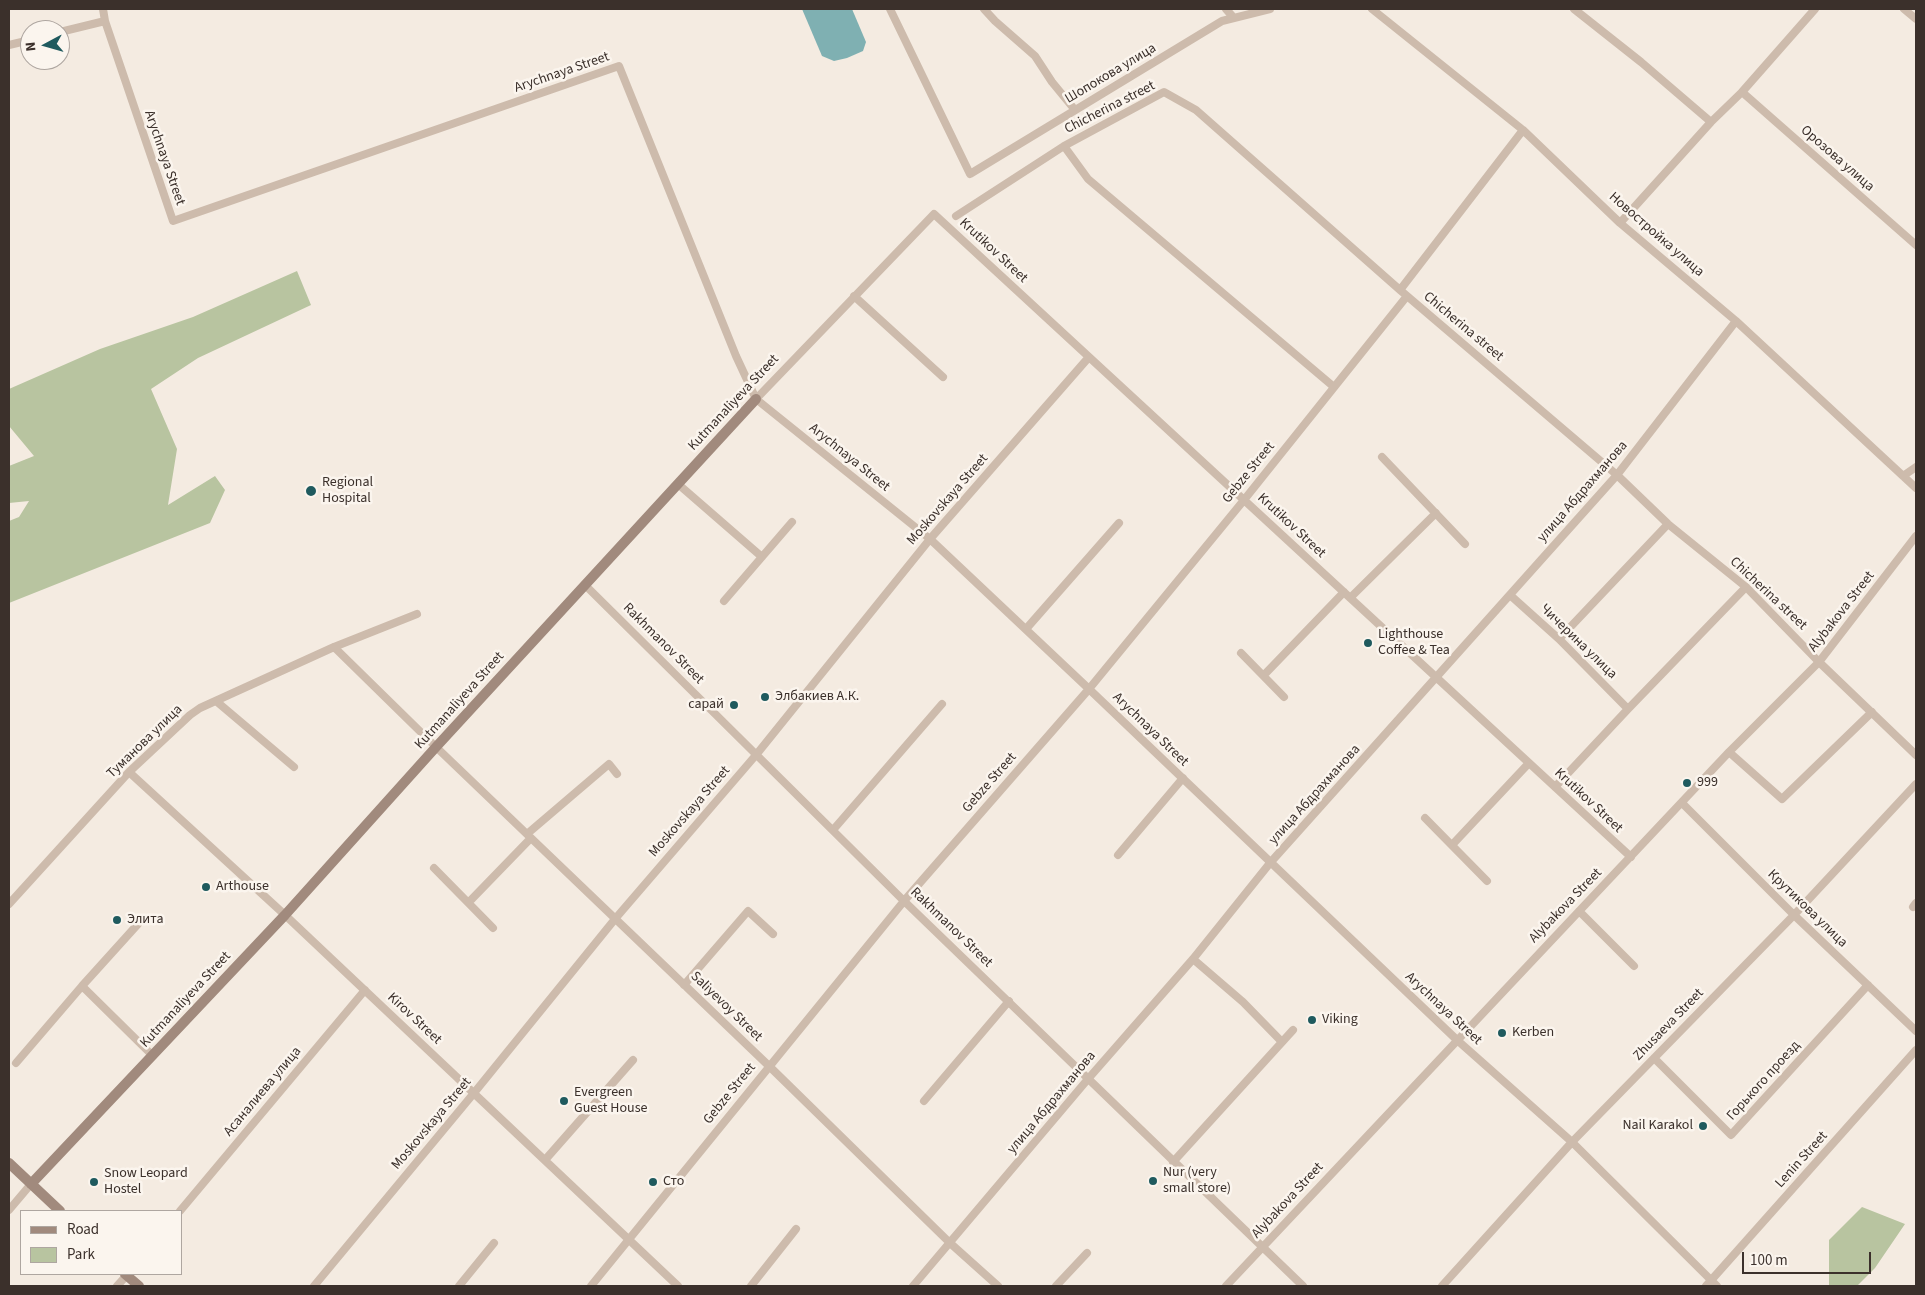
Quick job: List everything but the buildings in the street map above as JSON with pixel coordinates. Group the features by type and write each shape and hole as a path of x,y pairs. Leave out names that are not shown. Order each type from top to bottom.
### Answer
{"street":[{"path":"70,30 105,21 103,9"},
{"name":"Шопокова улица","path":"890,9 970,174 1222,21 1270,9"},
{"path":"984,9 1035,56 1052,82 1075,110"},
{"path":"1226,9 1233,17"},
{"name":"Новостройка улица","path":"1372,9 1523,130 1620,223 1736,321 1916,488"},
{"path":"1574,9 1641,62 1711,122"},
{"path":"1620,223 1711,122 1742,92 1815,9"},
{"path":"1904,9 1916,19"},
{"name":"Arychnaya Street","path":"105,21 172,221 619,66 736,356 756,399 930,539 1089,688 1457,1040 1572,1142 1708,1283 1718,1286"},
{"name":"Chicherina street","path":"956,216 1064,146 1164,92 1196,110 1400,290 1617,475 1668,524 1746,587 1819,662 1916,755"},
{"name":"Орозова улица","path":"1742,92 1916,245"},
{"path":"1400,290 1523,130"},
{"path":"1064,146 1088,179 1098,188 1334,387"},
{"name":"Kutmanaliyeva Street","path":"9,1210 285,915 436,747 756,399 934,214"},
{"name":"Krutikov Street","path":"934,214 1631,857"},
{"path":"854,296 942,377"},
{"name":"Gebze Street","path":"591,1286 904,901 1089,688 1244,500 1407,296"},
{"name":"улица Абдрахманова","path":"913,1286 1088,1079 1194,959 1270,863 1617,475 1736,321"},
{"name":"Moskovskaya Street","path":"314,1286 474,1094 615,918 756,755 930,539 1090,357"},
{"path":"1382,457 1465,544"},
{"path":"1903,476 1916,467"},
{"path":"678,484 762,557"},
{"path":"1264,675 1436,513"},
{"path":"724,601 792,522"},
{"path":"1026,629 1119,523"},
{"path":"1559,638 1668,524"},
{"name":"Alybakova Street","path":"1226,1286 1729,752 1819,662 1916,536"},
{"name":"Rakhmanov Street","path":"585,585 904,901 1303,1286"},
{"path":"1555,787 1746,587"},
{"name":"Чичерина улица","path":"1510,595 1559,638 1628,709"},
{"name":"Туманова улица","path":"9,904 129,772 190,715 216,701 334,647 417,614"},
{"name":"Saliyevoy Street","path":"334,647 950,1243 998,1286"},
{"path":"1241,653 1284,697"},
{"path":"216,701 294,767"},
{"path":"833,830 942,704"},
{"path":"1729,752 1782,799 1872,712"},
{"path":"1452,845 1529,763"},
{"path":"469,902 529,836 609,764 617,774"},
{"name":"Kirov Street","path":"129,772 285,915 678,1286"},
{"path":"1118,856 1183,778"},
{"name":"Zhusaeva Street","path":"1442,1286 1572,1142 1794,915 1916,784"},
{"name":"Крутикова улица","path":"1682,803 1794,915 1916,1031"},
{"path":"1425,818 1487,881"},
{"path":"434,868 493,928"},
{"path":"684,985 748,911 773,934"},
{"path":"1579,911 1634,966"},
{"path":"16,1063 138,924"},
{"path":"1194,959 1243,1002 1282,1042"},
{"name":"Горького проезд","path":"1654,1058 1731,1135 1868,985"},
{"path":"82,986 153,1056"},
{"name":"Асаналиева улица","path":"181,1210 364,990"},
{"path":"924,1101 1009,1001"},
{"path":"1173,1162 1293,1030"},
{"name":"Lenin Street","path":"1708,1283 1916,1050"},
{"path":"545,1160 633,1060"},
{"path":"9,1163 59,1210"},
{"path":"751,1286 796,1229"},
{"path":"459,1286 494,1243"},
{"path":"1056,1286 1087,1252"},
{"path":"117,1286 125,1275"},
{"path":"127,1275 139,1286"}],"green space":[{"path":"297,271 311,305 198,358 151,389 177,449 168,505 215,476 225,490 210,523 9,603 9,521 19,517 29,501 9,503 9,466 34,456 9,426 9,389 100,349 193,317"},
{"path":"1862,1207 1905,1224 1875,1268 1857,1286 1829,1286 1829,1240"}],"water":[{"path":"802,9 852,9 866,42 863,51 834,61 822,56"}],"place":[{"name":"Regional Hospital","path":"311,491"},
{"name":"Lighthouse Coffee & Tea","path":"1368,643"},
{"name":"Элбакиев А.К.","path":"765,697"},
{"name":"сарай","path":"734,705"},
{"name":"999","path":"1687,783"},
{"name":"Arthouse","path":"206,887"},
{"name":"Элита","path":"117,920"},
{"name":"Viking","path":"1312,1020"},
{"name":"Kerben","path":"1502,1033"},
{"name":"Evergreen Guest House","path":"564,1101"},
{"name":"Nail Karakol","path":"1703,1126"},
{"name":"Nur (very small store)","path":"1153,1181"},
{"name":"Snow Leopard Hostel","path":"94,1182"},
{"name":"Сто","path":"653,1182"}]}
